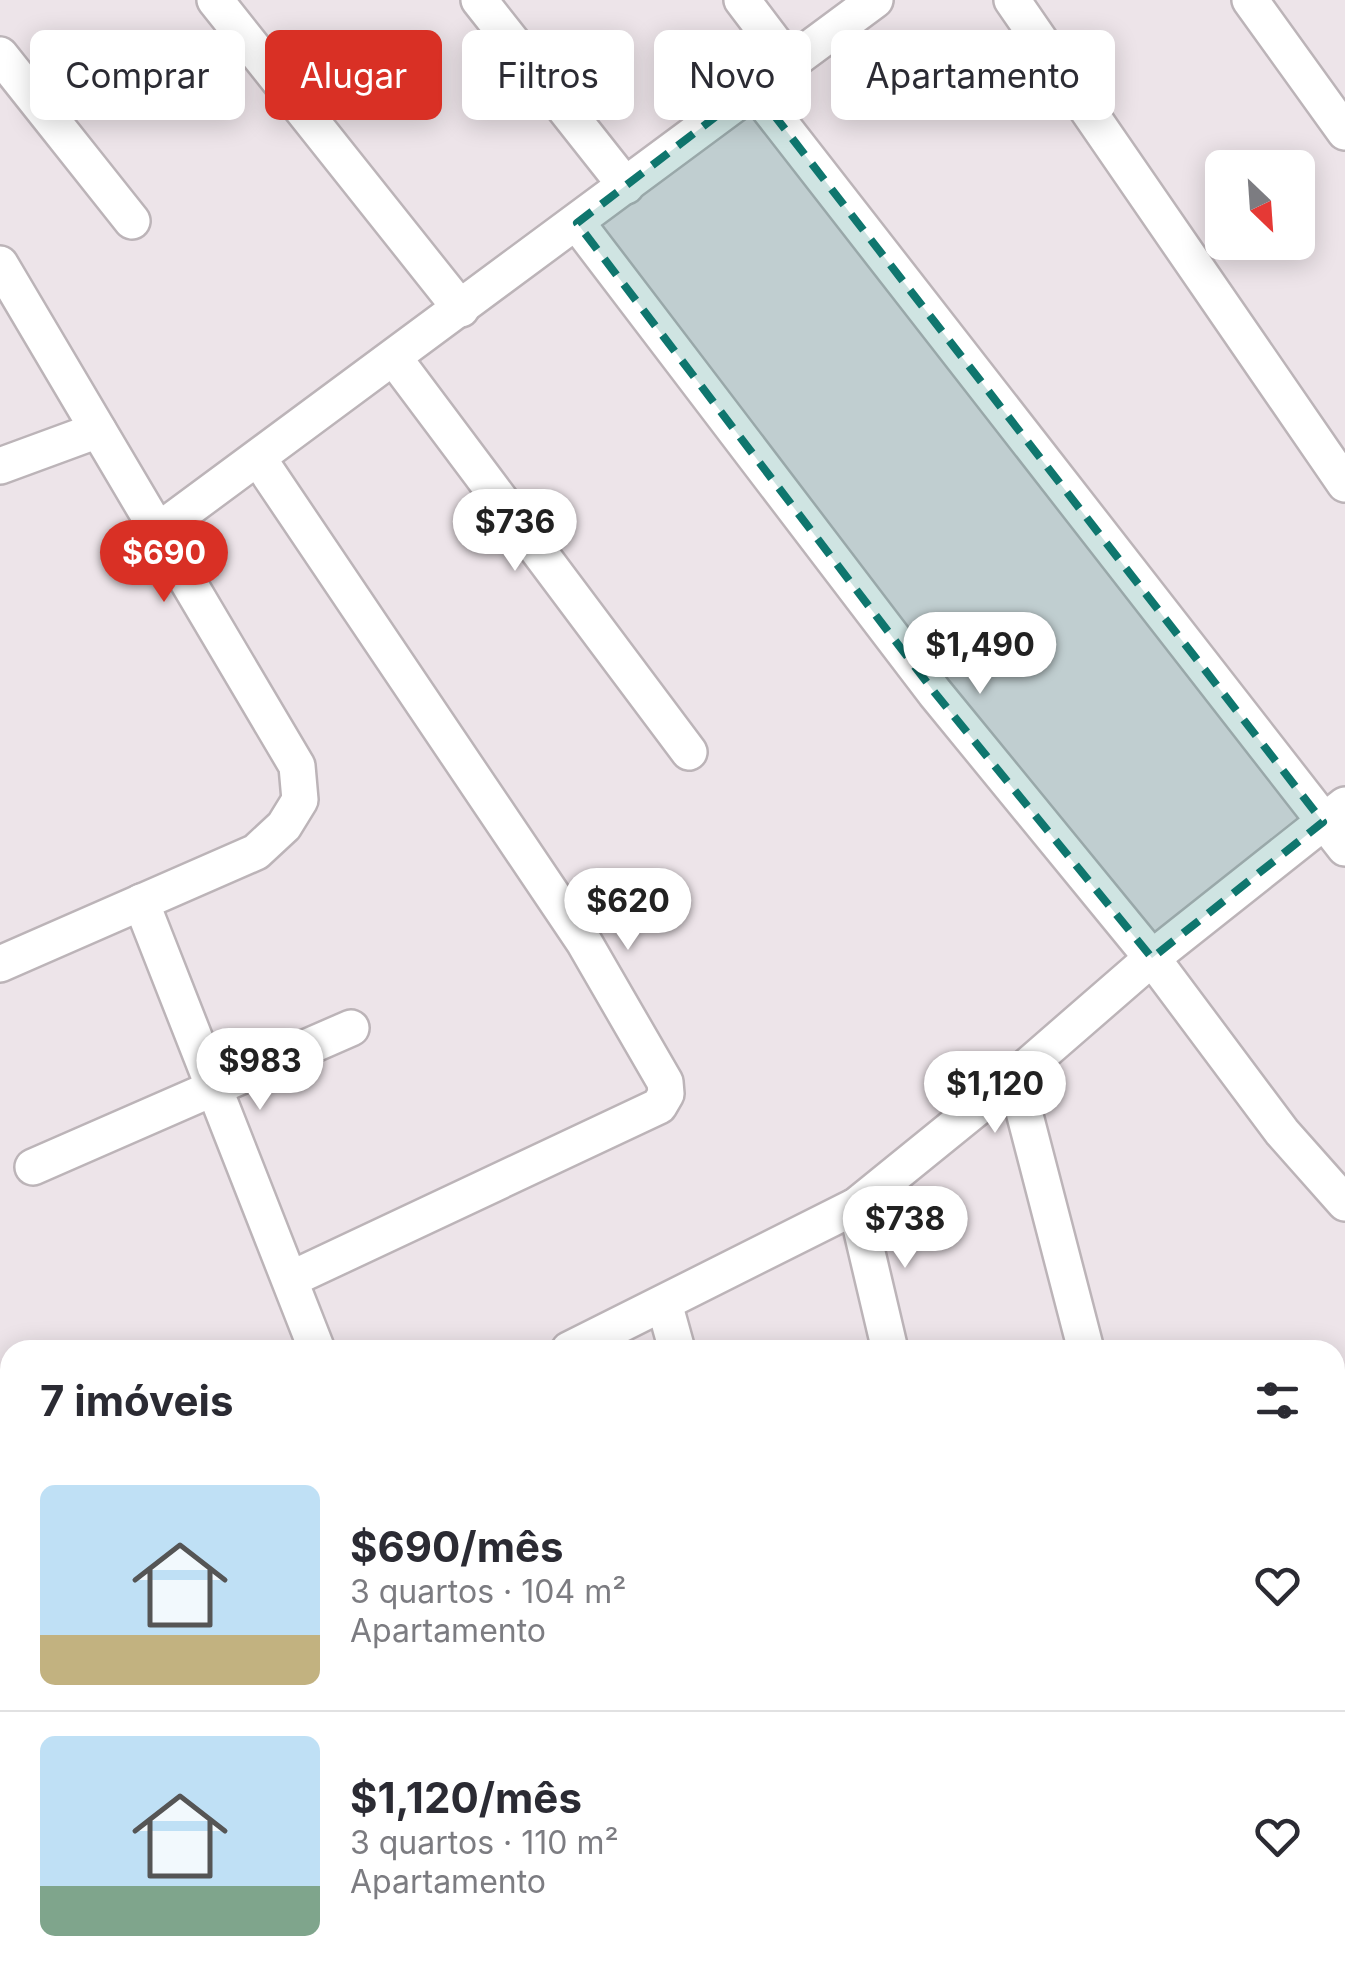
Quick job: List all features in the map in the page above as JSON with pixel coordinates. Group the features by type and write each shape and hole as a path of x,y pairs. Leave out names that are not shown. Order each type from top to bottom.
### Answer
{"street":[{"path":"215,0 461,308"},
{"path":"479,0 626,186"},
{"path":"742,0 765,30"},
{"path":"811,46 876,0"},
{"path":"1012,0 1345,484"},
{"path":"1250,0 1345,132"},
{"path":"0,56 132,221"},
{"path":"158,531 712,120"},
{"path":"589,1340 856,1206 1015,1077 1152,958 1338,825 779,120"},
{"path":"577,223 935,692 1152,958 1282,1132 1345,1203"},
{"path":"0,264 297,766 300,800 284,826 256,852 0,964"},
{"path":"394,358 688,752"},
{"path":"0,466 98,430"},
{"path":"258,458 584,942 666,1082 666,1094 659,1106 291,1279"},
{"path":"141,902 291,1279 311,1340"},
{"path":"33,1168 352,1028"},
{"path":"1015,1077 1083,1340"},
{"path":"856,1206 888,1340"},
{"path":"664,1303 674,1340"}],"highlighted area":[{"path":"753,88 1323,822 1152,958 935,693 577,223"}]}
